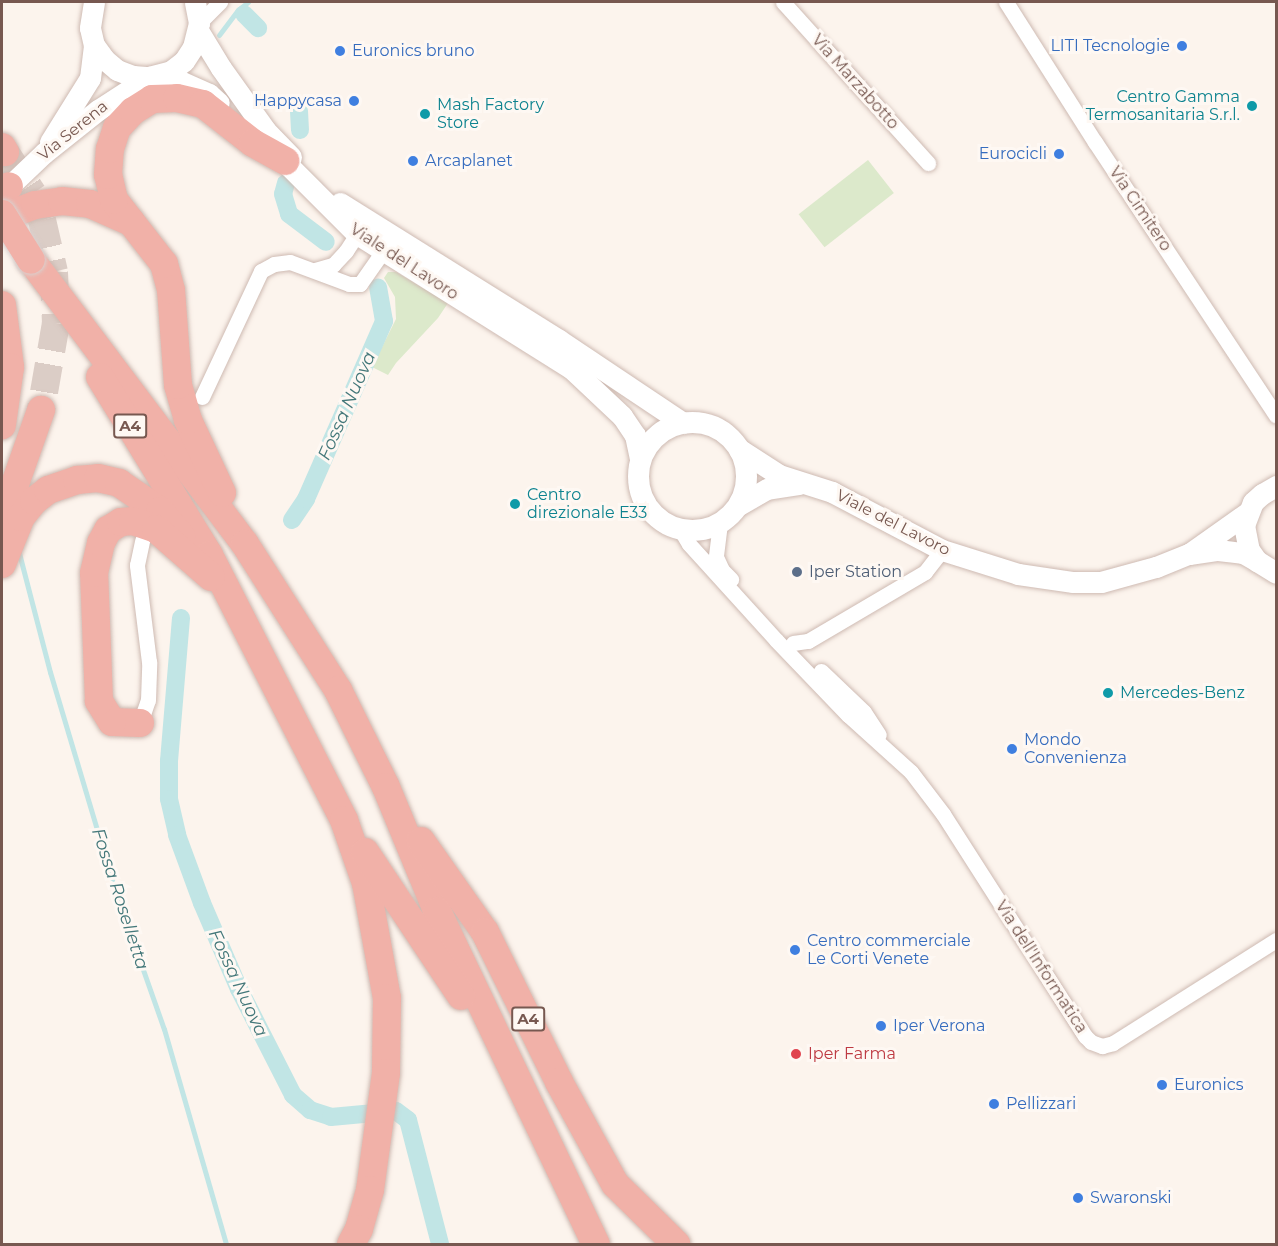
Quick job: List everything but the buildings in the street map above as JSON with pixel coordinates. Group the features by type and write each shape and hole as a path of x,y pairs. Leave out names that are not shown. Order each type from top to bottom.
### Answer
{"highway":[{"name":"A4","path":"245,544 188,420 183,403 173,341 171,290 164,264 114,200 108,175 110,149 117,128 133,111 152,99 177,98 203,104 253,143 285,161"},
{"path":"2,224 14,213 35,205 62,201 90,204 133,222"},
{"name":"A4","path":"2,214 31,260 245,544 338,690 386,788 437,911 532,1106 596,1245"},
{"name":"A4","path":"31,260 43,291 71,329 209,555 344,820 532,1106"},
{"path":"2,305 10,367 2,425"},
{"path":"2,521 41,410"},
{"path":"2,564 21,517 34,501 63,483 98,478 119,483 160,511 228,592"},
{"name":"A4","path":"140,723 112,722 99,701 94,573 101,543 108,530 121,522 133,521 156,529 228,592"},
{"name":"A4","path":"386,788 485,932 559,1082 615,1184 676,1245"},
{"name":"A4","path":"344,820 366,883 387,998 382,1114 370,1190 359,1229 351,1245"}],"street":[{"path":"44,153 90,78 94,45 90,28 94,2"},
{"name":"Viale del Lavoro","path":"195,2 199,27 221,68 266,131 348,211 559,340 683,423 700,423 716,427 729,436 739,449 779,475 832,492 942,550 1018,573 1073,582 1101,582 1124,577 1189,554 1218,550 1243,553 1276,573"},
{"path":"152,77 171,70 184,61 193,47 199,27 220,2"},
{"name":"Via Marzabotto","path":"783,2 928,163"},
{"name":"Via Cimitero","path":"1006,2 1276,415"},
{"name":"Viale del Lavoro","path":"94,45 104,59 117,70 132,76 180,81 209,94 285,161 357,234 382,252 571,368 622,416 635,435 640,459 639,486 649,510 658,519 681,529 708,529 720,523 739,505 767,489 806,483"},
{"name":"Via Serena","path":"4,192 44,153 118,95 152,77"},
{"path":"315,270 333,265 357,234"},
{"path":"202,397 261,271 273,264 290,262 349,284 360,284 382,252"},
{"path":"640,459 657,435 683,423"},
{"path":"739,449 747,471 739,505"},
{"name":"Viale del Lavoro","path":"1189,554 1247,513 1253,502 1275,483"},
{"path":"1247,513 1245,538 1257,561"},
{"name":"Via dell'Informatica","path":"720,523 716,556 722,570 864,712 887,748"},
{"name":"Via dell'Informatica","path":"681,529 688,544 776,640 848,715 911,772 943,814 1084,1036 1091,1042 1102,1046 1113,1043 1276,940"},
{"path":"140,723 148,700 149,662 137,565 142,541"},
{"path":"793,643 808,641 925,572 942,550"}],"green space":[{"path":"868,160 894,193 825,247 799,214"},
{"path":"388,272 396,272 448,303 438,318 396,363 388,375 372,367 396,319 395,297 384,278"}],"waterway":[{"name":"Fossa Roselletta","path":"219,35 238,10 248,2"},
{"name":"Fossa Nuova","path":"244,14 258,28"},
{"name":"Fossa Nuova","path":"299,111 300,130"},
{"name":"Fossa Nuova","path":"286,183 283,194 289,214 326,242"},
{"name":"Fossa Nuova","path":"292,520 306,499 384,321 378,288"},
{"name":"Fossa Roselletta","path":"19,553 50,672 116,893 164,1029 226,1244"},
{"name":"Fossa Nuova","path":"181,618 169,761 169,799 177,835 202,903 239,989 293,1095 310,1110 331,1117 396,1111 408,1120 440,1244"}],"tunnel":[{"path":"5,152 33,194 42,220 54,272 56,323 41,410"}],"place":[{"name":"LITI Tecnologie","path":"1182,46"},
{"name":"Euronics bruno","path":"340,51"},
{"name":"Happycasa","path":"354,101"},
{"name":"Centro Gamma Termosanitaria S.r.l.","path":"1252,106"},
{"name":"Mash Factory Store","path":"425,114"},
{"name":"Eurocicli","path":"1059,154"},
{"name":"Arcaplanet","path":"413,161"},
{"name":"Centro direzionale E33","path":"515,504"},
{"name":"Iper Station","path":"797,572"},
{"name":"Mercedes-Benz","path":"1108,693"},
{"name":"Mondo Convenienza","path":"1012,749"},
{"name":"Centro commerciale Le Corti Venete","path":"795,950"},
{"name":"Iper Verona","path":"881,1026"},
{"name":"Iper Farma","path":"796,1054"},
{"name":"Euronics","path":"1162,1085"},
{"name":"Pellizzari","path":"994,1104"},
{"name":"Swaronski","path":"1078,1198"}]}
